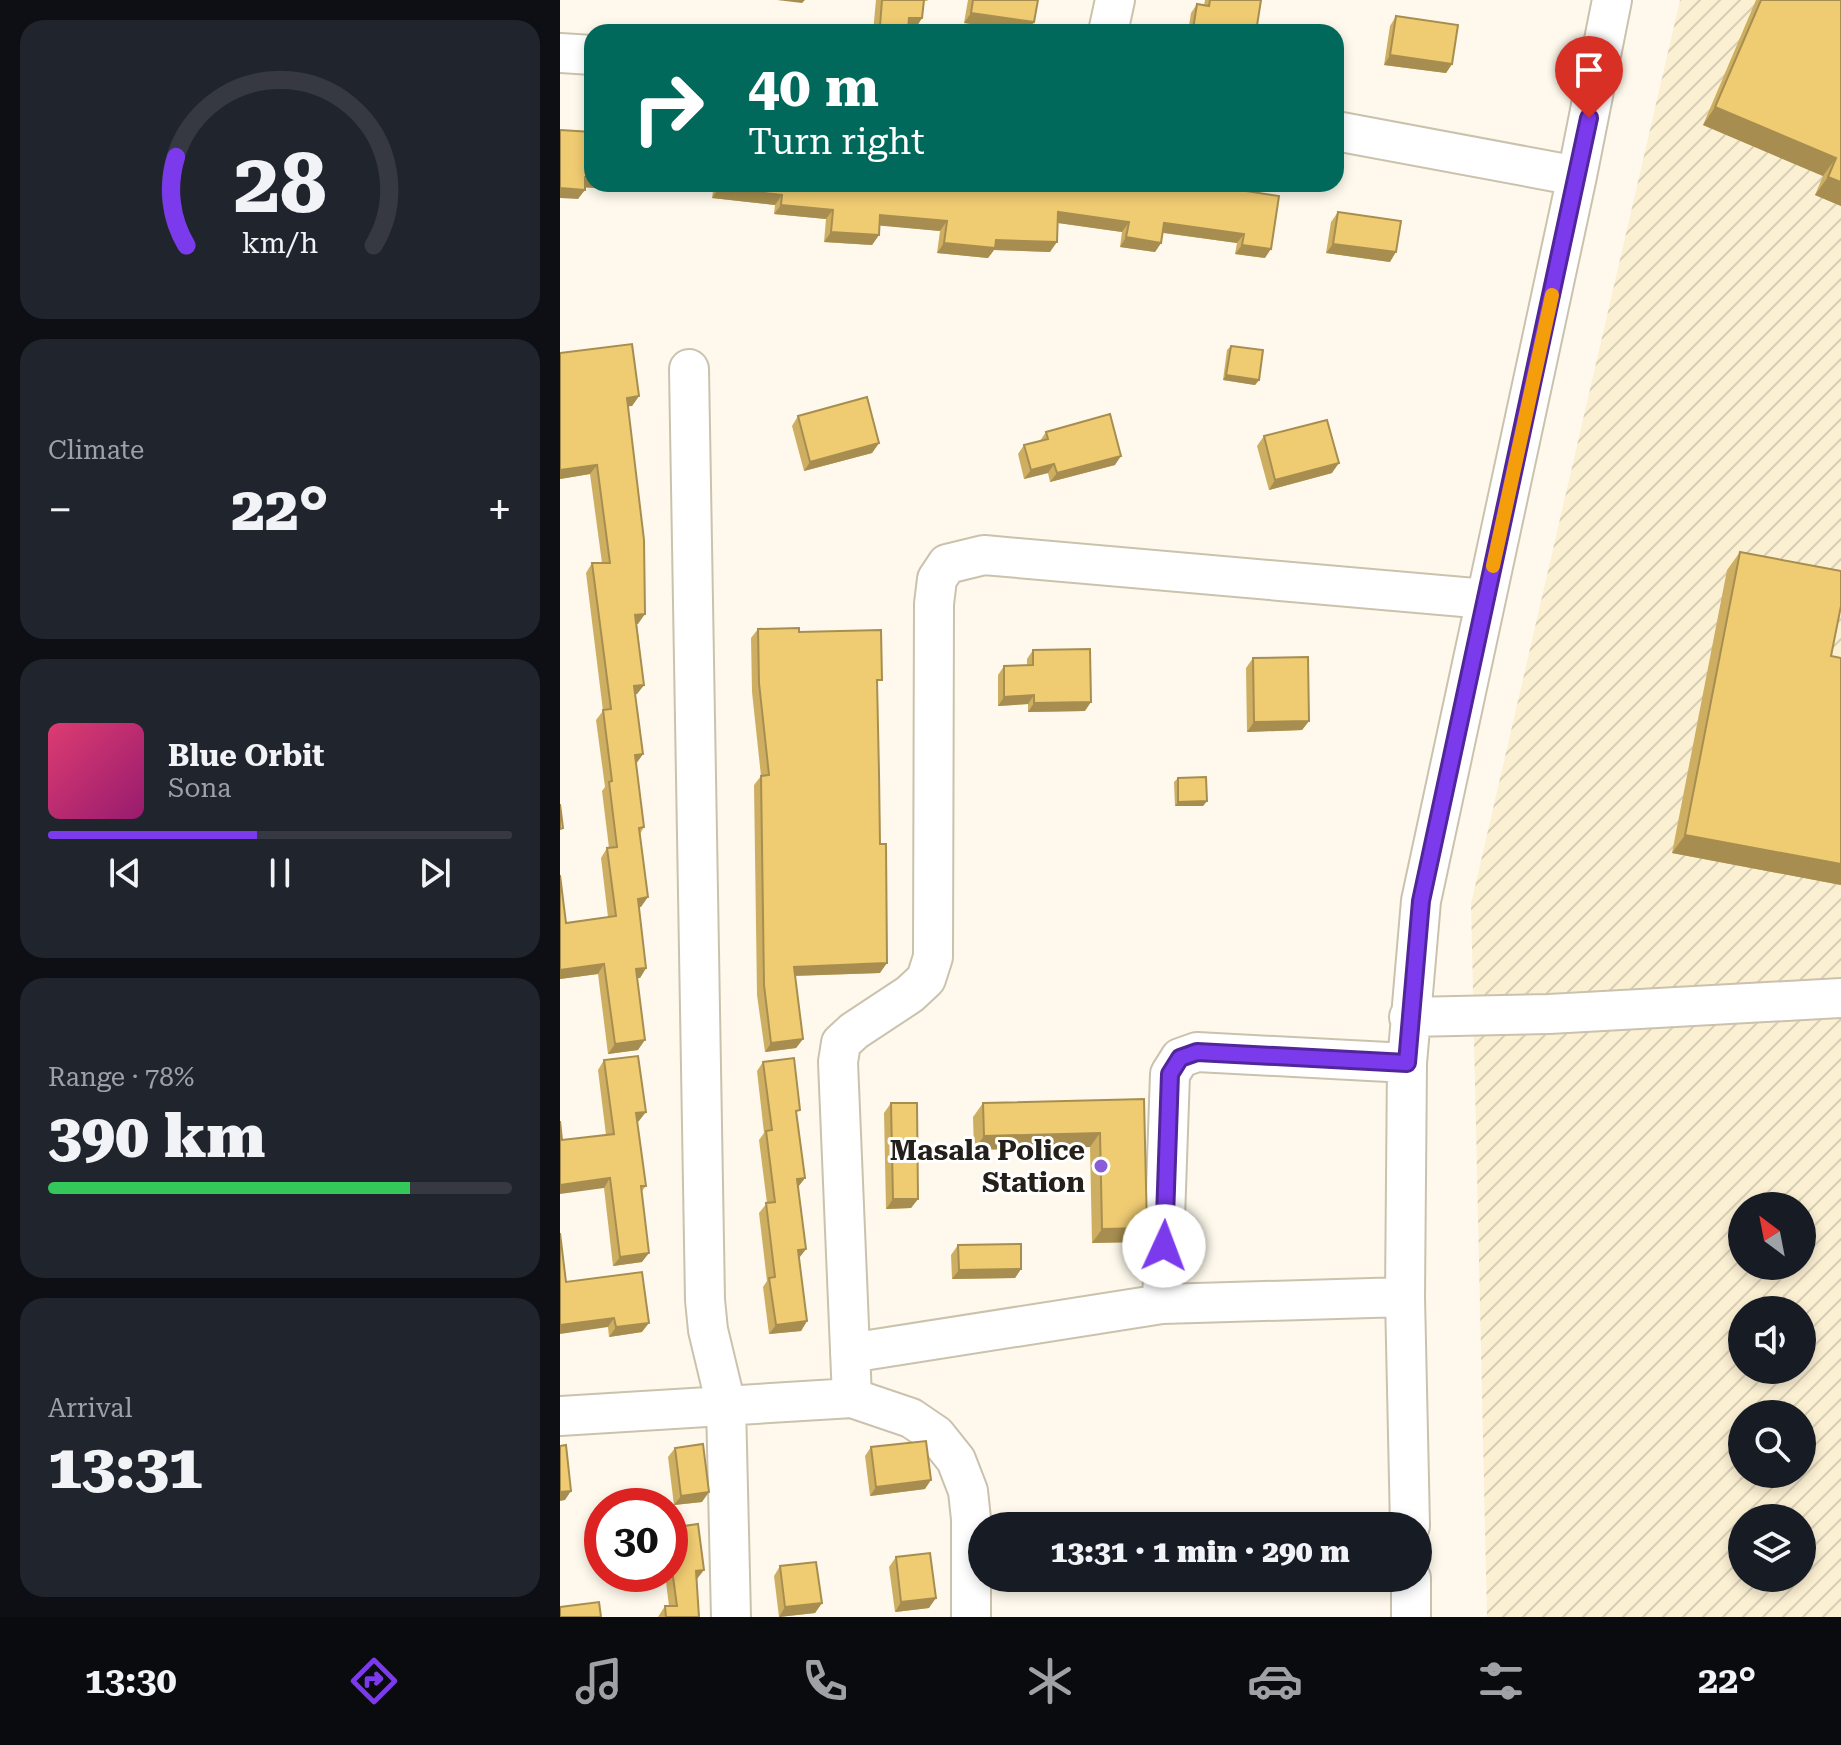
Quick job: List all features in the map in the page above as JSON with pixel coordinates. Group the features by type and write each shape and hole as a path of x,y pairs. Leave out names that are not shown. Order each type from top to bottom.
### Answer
{"street":[{"path":"1110,24 1115,0"},
{"path":"1410,1512 1405,1297 1407,1063 1421,901 1612,0"},
{"path":"560,53 584,54"},
{"path":"1344,132 1577,176"},
{"path":"689,369 705,1300 708,1330 726,1405 731,1617"},
{"path":"852,1398 838,1062 841,1043 926,979 933,957 934,604 937,579 947,564 984,555 1486,599"},
{"path":"1409,1017 1549,1014 1841,998"},
{"path":"1162,1304 1170,1074 1180,1058 1197,1052 1407,1063"},
{"path":"850,1353 1162,1304 1405,1297"},
{"path":"560,1416 852,1398 911,1418 936,1435 956,1460 968,1491 971,1617"},
{"path":"1411,1592 1411,1617"}],"shaded area":[{"path":"1680,0 1841,0 1841,1617 1487,1617 1471,904"}],"building":[{"path":"882,0 924,0 922,18 909,18 908,24 880,24"},
{"path":"973,0 1038,0 1034,22 971,13"},
{"path":"1210,0 1261,0 1257,24 1194,24 1197,4 1209,6"},
{"path":"1761,0 1841,0 1841,182 1828,177 1836,158 1715,107"},
{"path":"1396,16 1458,25 1452,64 1390,55"},
{"path":"560,130 584,132 584,190 560,188"},
{"path":"755,192 1252,192 1279,196 1271,249 1242,245 1244,234 1164,223 1161,243 1126,237 1129,222 1058,212 1057,242 996,240 995,248 944,243 947,221 880,215 879,235 831,232 833,210 781,205 782,195"},
{"path":"1338,212 1401,221 1396,252 1333,244"},
{"path":"632,344 639,396 627,398 644,540 645,614 635,615 644,685 634,686 643,754 635,755 644,827 639,828 648,897 638,899 646,968 636,969 645,1040 615,1044 604,964 560,970 560,875 566,923 616,916 607,848 617,847 603,710 611,709 592,563 610,563 597,465 560,470 560,353"},
{"path":"1231,346 1263,350 1259,380 1226,375"},
{"path":"867,397 879,443 810,462 798,416"},
{"path":"1110,414 1121,456 1057,473 1054,464 1031,470 1024,445 1048,439 1046,432"},
{"path":"1327,420 1339,463 1275,480 1264,436"},
{"path":"1740,552 1841,571 1841,606 1831,656 1841,658 1841,864 1685,835"},
{"path":"799,628 799,632 881,630 882,680 877,680 880,844 886,844 887,963 794,967 803,1039 771,1043 764,985 761,776 769,775 759,683 758,629"},
{"path":"1090,649 1091,702 1034,703 1034,695 1004,697 1004,666 1033,665 1033,650"},
{"path":"1308,657 1309,721 1254,722 1253,658"},
{"path":"1206,777 1207,801 1178,802 1178,778"},
{"path":"638,1056 646,1112 636,1113 646,1186 641,1186 649,1253 620,1257 610,1178 560,1185 560,1121 562,1140 614,1134 604,1060"},
{"path":"794,1058 800,1110 796,1111 805,1178 797,1179 806,1249 798,1250 807,1321 776,1325 769,1278 775,1277 766,1203 775,1202 766,1131 772,1130 763,1062"},
{"path":"1144,1099 1147,1228 1102,1229 1100,1133 984,1136 983,1103"},
{"path":"891,1103 917,1103 918,1199 893,1199"},
{"path":"560,1233 566,1282 642,1272 649,1323 616,1327 614,1318 560,1325"},
{"path":"1021,1244 1021,1269 959,1270 958,1245"},
{"path":"926,1441 931,1480 876,1487 871,1447"},
{"path":"703,1444 709,1492 688,1495 688,1488 680,1488 675,1448"},
{"path":"566,1445 571,1491 560,1492 560,1446"},
{"path":"698,1524 704,1570 696,1571 699,1617 666,1617 665,1606 677,1606 675,1592 688,1592 688,1525"},
{"path":"930,1553 936,1598 901,1602 896,1557"},
{"path":"816,1562 822,1603 785,1607 780,1566"},
{"path":"599,1602 601,1617 560,1617 560,1607"}],"slow traffic":[{"path":"1493,566 1552,295"}],"place":[{"name":"Masala Police Station","path":"1101,1166"}],"route":[{"path":"1164,1246 1170,1074 1180,1058 1197,1052 1407,1063 1421,901 1589,118"}]}
